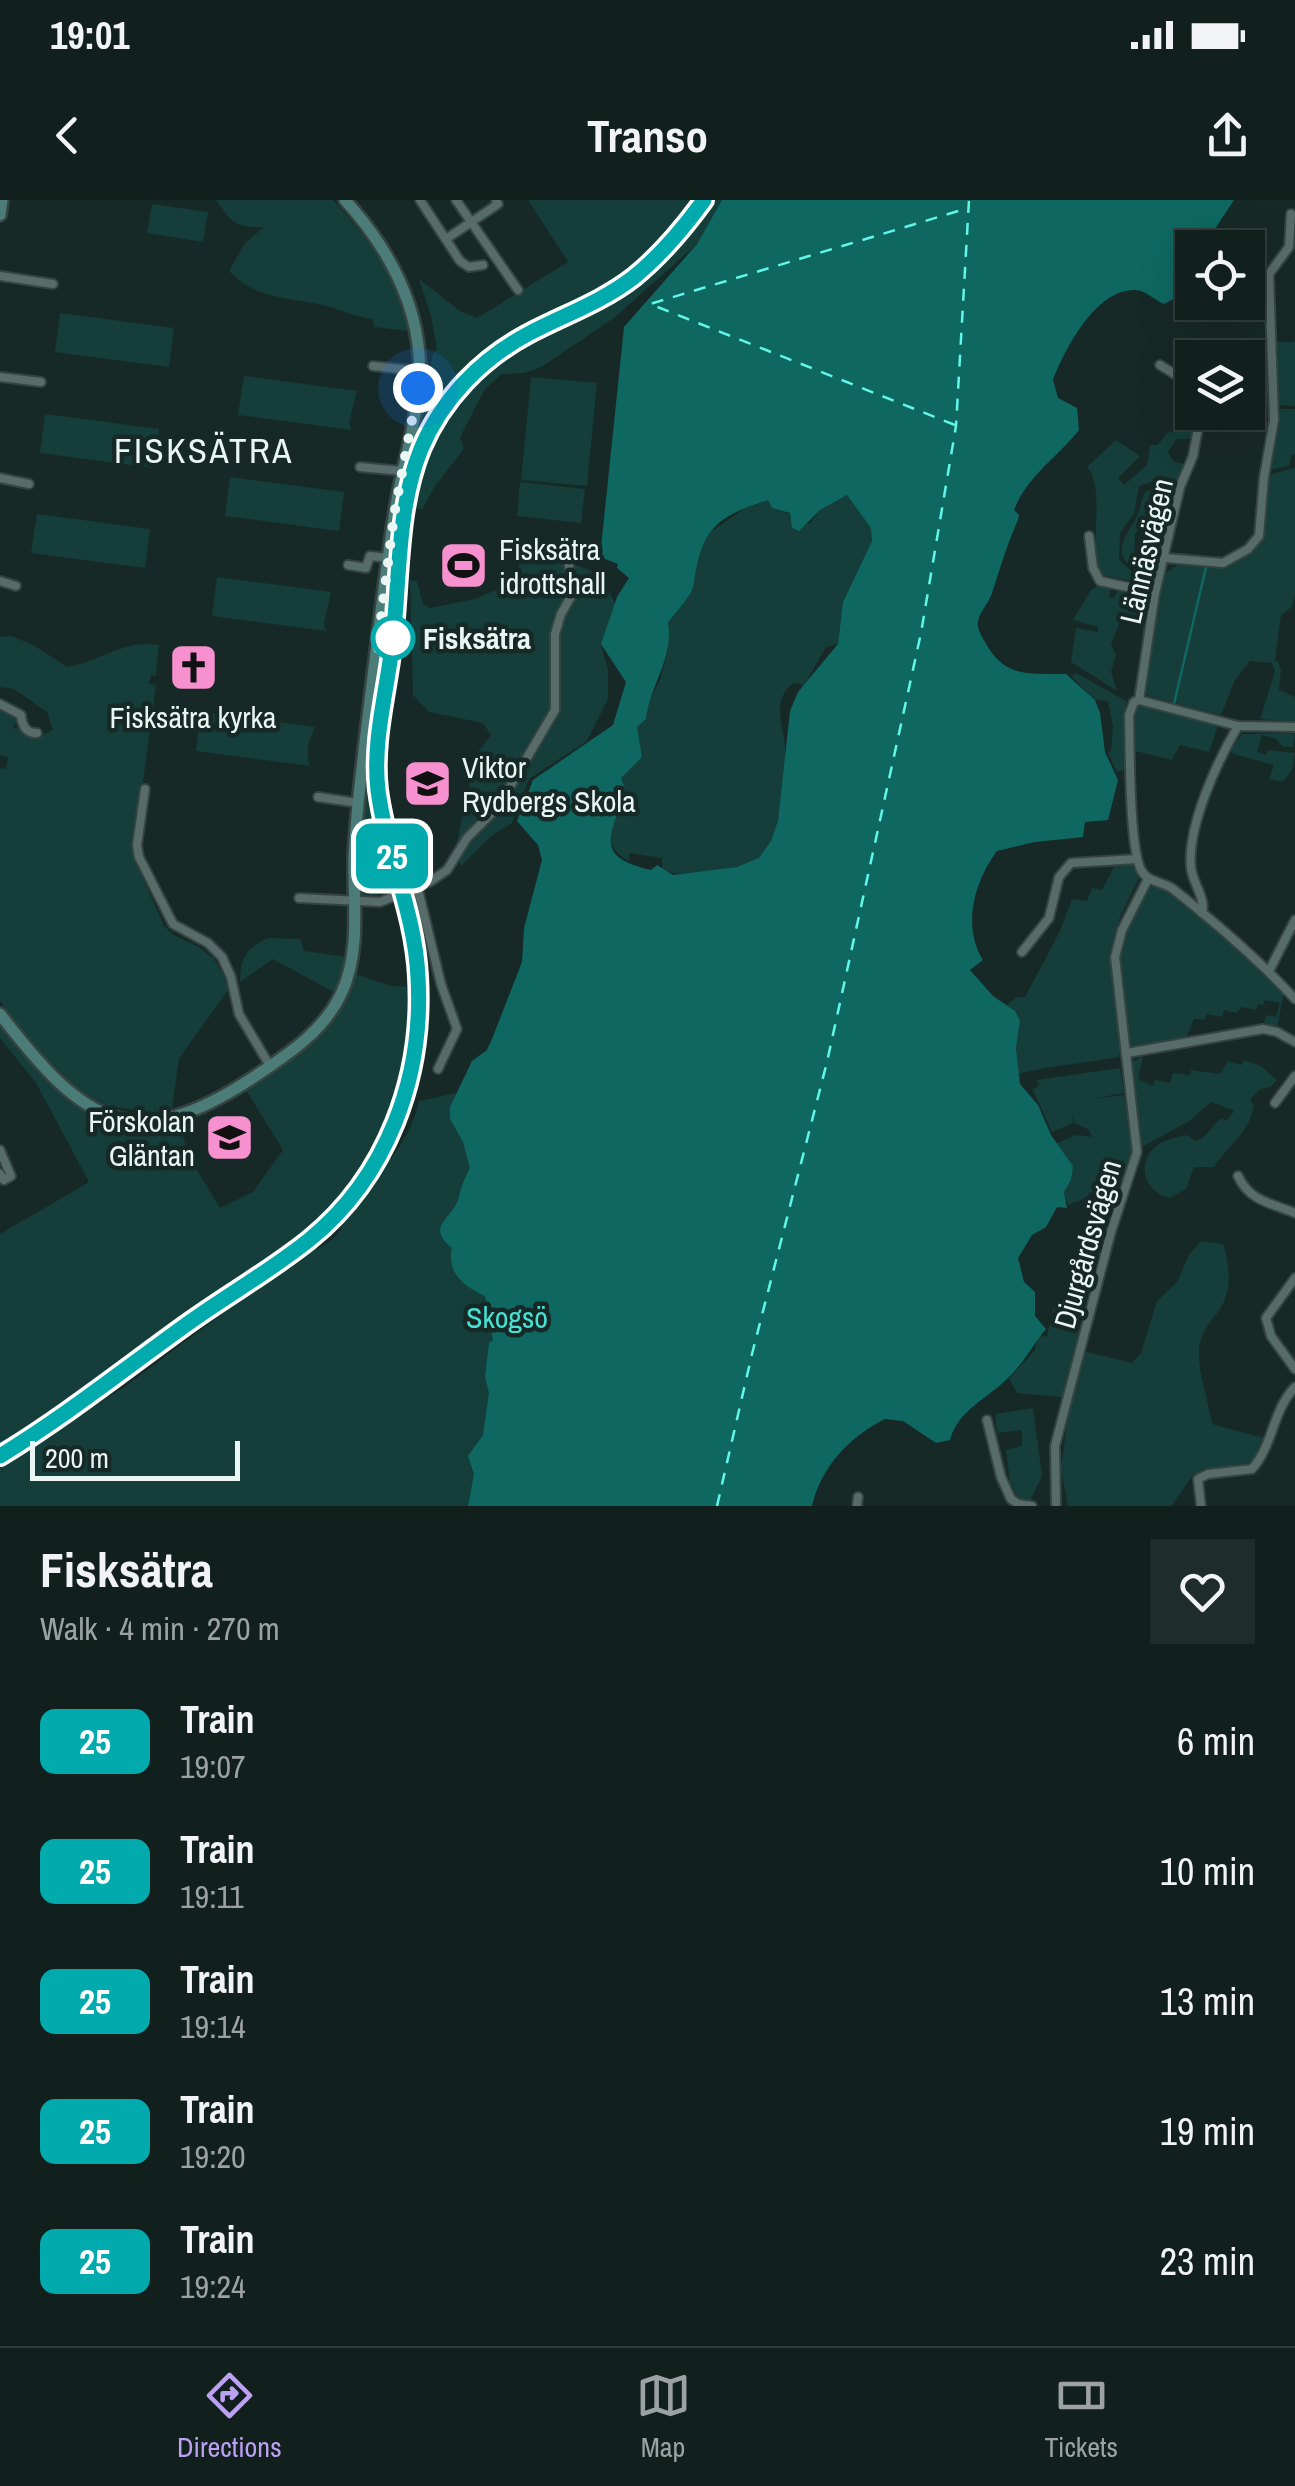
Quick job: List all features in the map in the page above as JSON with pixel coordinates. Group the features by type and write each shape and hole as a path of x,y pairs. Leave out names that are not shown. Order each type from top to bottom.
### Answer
{"street":[{"path":"0,215 2,200"},
{"path":"0,1014 65,1090 96,1110 130,1120 166,1120 196,1112 270,1066 316,1030 341,994 352,958 358,803 388,558 419,371 418,347 406,295 387,255 345,200"},
{"path":"420,200 463,264 483,266"},
{"path":"456,200 518,290"},
{"path":"446,238 497,202"},
{"path":"1166,558 1223,562 1248,549 1259,536 1274,420 1270,274 1290,247 1291,214"},
{"path":"0,276 53,284"},
{"path":"1160,365 1175,374"},
{"path":"373,366 419,371"},
{"path":"0,377 41,382"},
{"name":"Lännäsvägen","path":"1137,859 1129,715 1134,702 1140,700 1155,594 1198,430"},
{"path":"360,466 402,471"},
{"path":"0,478 29,484"},
{"path":"1089,536 1093,568 1100,580 1155,594"},
{"path":"299,898 380,902 440,877 468,838 498,808 552,720 556,698 555,634 572,594 568,553"},
{"path":"348,566 366,568 370,556 388,558"},
{"path":"0,581 16,586"},
{"path":"1140,700 1238,726 1295,727"},
{"path":"0,704 22,715 22,725 28,730 38,732"},
{"path":"1202,913 1204,905 1191,869 1194,834 1200,811 1238,726"},
{"path":"145,789 140,857 172,924 208,944 222,957 239,1014 270,1066"},
{"path":"318,797 358,803"},
{"path":"405,836 441,984 457,1028 438,1069"},
{"path":"1022,952 1049,918 1059,877 1071,863 1137,859 1148,880 1170,886 1269,970 1295,999"},
{"name":"Djurgårdsvägen","path":"1056,1506 1053,1472 1058,1432 1111,1232 1137,1152 1115,950 1148,880"},
{"path":"1269,970 1295,920"},
{"path":"1126,1053 1263,1029 1295,1042"},
{"path":"1275,1102 1295,1076"},
{"path":"0,1150 12,1176 4,1180 0,1174"},
{"path":"1238,1176 1259,1204 1295,1214"},
{"path":"1295,1278 1266,1318 1271,1336 1295,1369"},
{"path":"1201,1506 1198,1480 1208,1474 1252,1470 1270,1442 1280,1404 1295,1387"},
{"path":"987,1420 1006,1491 1018,1504 1032,1506"}],"green space":[{"path":"216,200 333,200 392,277 409,331 374,327 373,319 266,294 241,282 229,271 245,243 264,227 235,222"},
{"path":"528,200 699,200 666,242 637,270 601,293 524,331 487,356 444,404 412,462 437,349 419,279 460,311 477,318 568,262"},
{"path":"708,200 722,200 697,244 614,318 543,366 525,373 502,374 485,389 460,437 464,449 422,510 410,506 436,429 449,407 483,369 529,338 631,285 663,256"},
{"path":"152,204 208,212 203,242 147,233"},
{"path":"60,313 174,328 169,367 55,352"},
{"path":"1275,342 1295,342 1295,406 1277,405"},
{"path":"244,376 357,391 349,423 352,430 238,415"},
{"path":"531,377 597,383 587,486 521,480"},
{"path":"1278,409 1295,409 1295,455 1292,454 1289,466 1269,470"},
{"path":"45,414 159,429 154,468 40,453"},
{"path":"1196,430 1193,439 1177,439 1168,452 1173,461 1187,465 1178,485 1158,480 1139,486 1134,514 1120,533 1119,560 1134,573 1134,581 1101,575 1097,563 1095,488 1087,467 1116,440 1140,456 1118,478 1124,485 1147,465 1150,445 1158,445 1167,433"},
{"path":"1295,468 1295,595 1292,607 1281,615 1275,661 1281,670 1279,690 1295,697 1295,722 1260,719 1275,672 1272,663 1250,661 1235,680 1221,715 1145,694 1164,574 1182,562 1213,566 1250,551 1265,530 1267,475"},
{"path":"230,477 344,492 339,531 225,516"},
{"path":"520,482 585,489 581,523 517,516"},
{"path":"1158,488 1175,494 1156,583 1138,583 1140,538 1150,538 1150,532 1143,526 1135,534 1134,569 1123,556 1123,544 1144,495"},
{"path":"847,495 872,528 872,541 843,602 838,644 826,647 804,685 793,683 782,698 784,790 778,822 767,849 744,865 687,873 662,870 662,858 629,853 629,861 617,853 610,835 619,803 620,778 642,757 637,727 646,719 648,703 660,680 668,649 668,623 691,590 693,571 706,535 751,504 768,500 772,508 790,514 792,528 810,523 820,510"},
{"path":"37,514 150,529 145,568 31,553"},
{"path":"519,556 564,560 599,574 616,605 601,645 608,670 608,699 587,741 529,779 512,823 491,836 461,866 455,851 475,756 491,735 483,723 429,712 413,695 410,580 417,581 423,604 430,608 475,599 519,580"},
{"path":"217,577 331,592 326,631 212,616"},
{"path":"1100,584 1112,586 1109,597 1114,598 1118,589 1123,588 1152,597 1146,633 1142,626 1120,622 1111,644 1116,655 1111,672 1117,691 1071,662 1076,628 1098,632 1098,627 1073,620 1091,590"},
{"path":"12,636 67,667 134,645 159,645 156,676 151,675 149,684 156,685 133,856 164,926 214,959 228,990 179,1059 171,1115 108,1106 81,1092 34,1047 0,1001 0,768 6,769 8,758 0,755 0,710 6,710 15,719 9,711 20,715 12,729 21,726 36,734 53,730 47,712 14,689 0,687 0,637"},
{"path":"1076,673 1126,701 1127,769 1117,772 1108,753 1113,726 1108,701 1095,700 1071,676"},
{"path":"1144,705 1219,723 1209,752 1180,745 1172,760 1135,751 1133,712"},
{"path":"201,712 315,727 308,746 310,766 196,751"},
{"path":"1295,733 1293,747 1283,747 1276,739 1262,735 1257,752 1295,753 1292,770 1283,782 1269,779 1274,765 1233,754 1231,750 1242,734"},
{"path":"368,761 378,833 397,890 365,899 356,890"},
{"path":"1116,863 1134,864 1139,878 1120,917 1110,952 1119,1057 1017,1074 1020,1021 1007,1005 1017,997 1025,997 1060,931 1072,899 1087,901 1092,888 1102,890"},
{"path":"1154,885 1200,915 1284,992 1277,1028 1264,1022 1266,1015 1276,1017 1280,1003 1265,1000 1256,1010 1241,1007 1237,1013 1224,1010 1222,1017 1207,1014 1204,1020 1194,1019 1186,1038 1131,1046 1118,966 1120,941 1146,890"},
{"path":"268,938 300,939 304,951 346,957 335,993 273,959 240,982 246,955"},
{"path":"355,974 391,986 411,987 396,1093 378,1142 349,1188 293,1242 0,1448 0,1234 89,1182 36,1083 0,1038 0,1022 56,1089 94,1116 117,1123 180,1126 189,1157 220,1208 253,1192 283,1150 246,1090 311,1041 336,1011"},
{"path":"1143,1056 1138,1079 1153,1086 1155,1080 1170,1083 1173,1073 1190,1075 1191,1070 1220,1074 1228,1061 1242,1065 1244,1060 1261,1066 1277,1080 1250,1100 1254,1105 1248,1124 1214,1167 1194,1167 1186,1189 1170,1198 1149,1185 1145,1170 1149,1154 1174,1138 1187,1135 1196,1141 1200,1139 1221,1118 1227,1121 1234,1111 1211,1102 1191,1120 1142,1147 1132,1062"},
{"name":"Skogsö","path":"619,1058 650,1506 0,1506 0,1465 123,1388 292,1262 336,1236 408,1133 419,1101"},
{"path":"1120,1068 1124,1093 1091,1099 1124,1095 1130,1139 1134,1142 1116,1203 1090,1192 1088,1197 1068,1205 1064,1192 1073,1166 1057,1143 1076,1135 1092,1137 1088,1129 1074,1123 1072,1115 1073,1123 1052,1132 1033,1090 1039,1085 1037,1080"},
{"path":"1201,1241 1223,1244 1228,1270 1223,1304 1199,1347 1212,1424 1267,1439 1253,1462 1194,1474 1171,1506 1068,1506 1061,1469 1070,1398 1017,1393 1009,1379 1035,1350 1037,1337 1047,1336 1055,1301 1084,1304 1077,1339 1083,1351 1132,1363 1141,1353 1157,1301 1177,1282 1189,1255"},
{"path":"1033,1408 1042,1476 1030,1501 1019,1499 1010,1482 1006,1450 1022,1446 1022,1430 997,1433 995,1414"}],"water":[{"path":"722,200 1234,200 1214,230 1175,230 1175,298 1164,304 1140,291 1121,292 1095,309 1074,337 1053,380 1058,398 1077,408 1079,430 1020,498 1014,510 1018,520 991,597 978,621 982,637 1001,662 1029,673 1066,674 1095,700 1105,752 1118,780 1108,820 1085,822 1083,837 997,851 982,876 972,919 983,960 970,970 993,996 1015,1011 1020,1021 1016,1048 1020,1084 1038,1105 1051,1135 1073,1166 1064,1192 1067,1208 1057,1207 1046,1227 1032,1235 1018,1258 1024,1282 1035,1292 1035,1316 1046,1329 1014,1372 959,1421 950,1440 936,1443 903,1421 885,1419 838,1455 822,1478 812,1506 468,1506 474,1474 468,1456 483,1435 489,1393 485,1377 489,1343 493,1340 485,1296 458,1278 452,1264 452,1248 441,1234 440,1228 455,1207 470,1168 463,1142 450,1119 450,1107 472,1061 487,1050 522,962 524,928 542,860 538,845 517,821 533,780 613,725 626,682 601,644 617,597 629,578 617,568 618,564 600,557 624,327 697,244","holes":["847,495 871,528 872,541 843,602 838,644 798,692 790,711 778,821 759,858 737,867 673,875 657,865 651,870 619,857 611,840 625,789 621,778 642,757 637,727 646,719 665,660 668,623 691,593 702,549 714,527 736,512 768,500 772,508 790,513 792,528 799,531 820,510"]}],"waterway":[{"path":"1174,704 1206,567"}],"ferry route":[{"path":"717,1506 827,1062 921,633 956,426 969,200"},
{"path":"955,425 650,304 965,209"}],"railway":[{"path":"0,1456 309,1240 360,1186 379,1155 407,1088 419,1014 416,953 382,814 377,771 403,518 413,472 440,413 479,368 511,344 622,286 653,260 704,200"}],"train":[{"name":"25","path":"0,1456 54,1422 308,1241 358,1190 387,1144 407,1087 419,1010 413,932 377,786 404,516 414,470 433,424 455,392 483,364 526,335 594,302 632,278 668,246 704,200"}],"place":[{"name":"Fisksätra idrottshall","path":"464,566"},
{"name":"Fisksätra","path":"393,638"},
{"name":"Fisksätra kyrka","path":"193,668"},
{"name":"Viktor Rydbergs Skola","path":"427,784"},
{"name":"Förskolan Gläntan","path":"230,1138"}],"district":[{"name":"FISKSÄTRA","path":"204,450"}],"route":[{"path":"393,638 377,650 394,515 418,388"}]}
